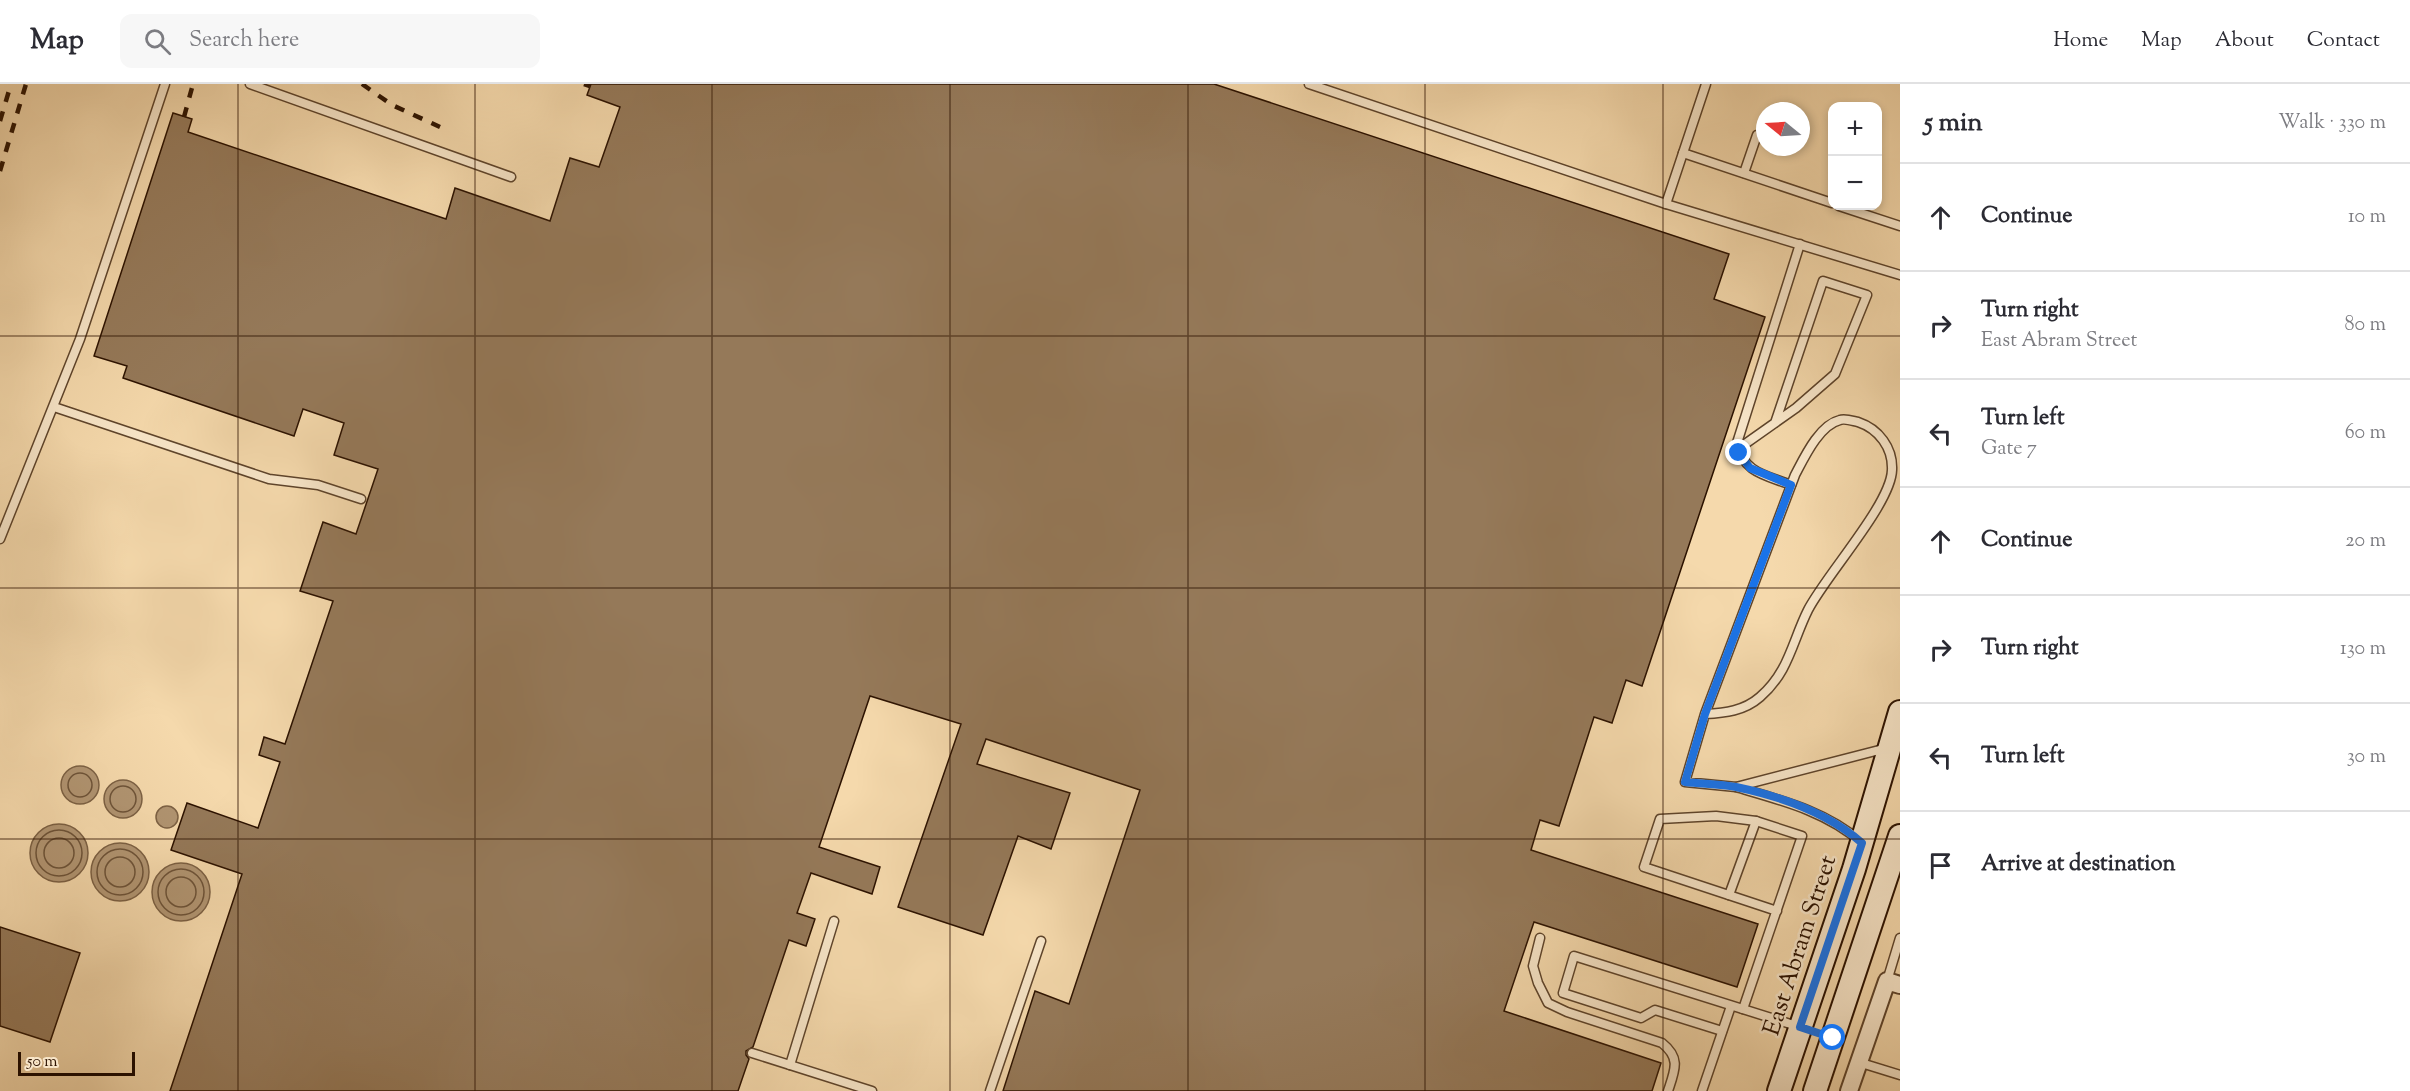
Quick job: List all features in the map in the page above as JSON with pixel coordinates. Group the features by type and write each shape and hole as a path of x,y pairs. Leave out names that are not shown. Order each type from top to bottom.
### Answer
{"main road":[{"name":"East Abram Street","path":"1779,1091 1862,843 1900,712"},
{"path":"1815,1091 1900,836"},
{"path":"1800,1027 1833,1038"}],"street":[{"path":"1849,1091 1858,1062 1894,983"}],"lane":[{"path":"0,539 80,339 165,84"},
{"path":"250,84 511,177"},
{"path":"1309,84 1666,204 1900,275"},
{"path":"1666,204 1706,84"},
{"path":"1744,173 1756,138"},
{"path":"1683,153 1828,201"},
{"path":"1851,210 1900,226"},
{"path":"1791,485 1750,468 1743,461 1737,442 1800,244"},
{"path":"1738,449 1775,423 1796,408 1835,374 1867,295 1823,281 1775,423"},
{"path":"54,407 269,479 318,485 361,499"},
{"path":"1705,714 1732,713 1759,699 1780,677 1809,609 1886,493 1892,470 1889,447 1871,429 1851,420 1840,420 1828,426 1804,457 1791,485 1705,714 1685,782 1736,787 1798,805 1847,830 1862,843"},
{"path":"1736,787 1890,747"},
{"path":"1743,1009 1777,911 1802,836 1756,821 1716,816 1660,819 1644,867 1777,911"},
{"path":"1729,895 1756,821"},
{"path":"790,1065 834,921"},
{"path":"1540,938 1533,966 1548,1003 1567,1012 1662,1043 1672,1051 1675,1061 1668,1091"},
{"path":"1894,983 1900,938"},
{"path":"990,1091 1041,941"},
{"path":"1722,1031 1655,1010 1641,1018 1563,993 1574,956 1800,1027"},
{"path":"1702,1091 1731,1006"},
{"path":"752,1053 872,1091"},
{"path":"1858,1062 1900,1075"}],"water":[{"path":"80,766 93,772 99,785 93,798 80,804 67,798 61,785 67,772"},
{"path":"123,780 136,786 142,799 136,812 123,818 110,812 104,799 110,786"},
{"path":"167,806 175,809 178,817 175,825 167,828 159,825 156,817 159,809"},
{"path":"59,824 75,829 83,837 88,853 83,869 75,877 59,882 43,877 35,869 30,853 35,837 43,829"},
{"path":"120,843 131,845 141,851 147,861 149,872 147,883 141,893 131,899 120,901 109,899 99,893 93,883 91,872 93,861 99,851 109,845"},
{"path":"181,863 197,868 205,876 210,892 205,908 197,916 181,921 165,916 157,908 152,892 157,876 165,868"}],"building":[{"path":"591,84 1214,84 1729,254 1714,299 1765,317 1642,686 1626,680 1612,723 1594,717 1559,826 1540,820 1531,850 1758,924 1737,987 1534,922 1504,1011 1661,1063 1652,1091 1003,1091 1035,991 1069,1004 1140,790 986,739 977,764 1070,793 1051,849 1018,836 983,935 898,907 961,724 870,696 819,847 880,867 872,894 811,873 797,913 815,919 806,946 789,940 753,1047 746,1051 749,1059 738,1091 170,1091 242,874 171,850 187,803 258,828 280,762 259,755 264,737 285,744 333,601 300,591 323,522 356,534 378,469 334,455 344,423 303,409 294,436 123,378 127,366 94,356 173,113 192,119 188,132 446,219 455,188 550,221 570,158 599,167 620,107 587,95"},
{"path":"0,927 80,953 50,1042 0,1026"}],"railway":[{"path":"0,121 11,84"},
{"path":"0,171 26,84"},
{"path":"184,117 193,84"},
{"path":"362,84 392,105 440,127"},
{"path":"584,84 590,86"}],"route":[{"path":"1739,453 1750,468 1791,485 1705,714 1685,782 1736,787 1798,805 1847,830 1862,843 1800,1027 1833,1038"}]}
